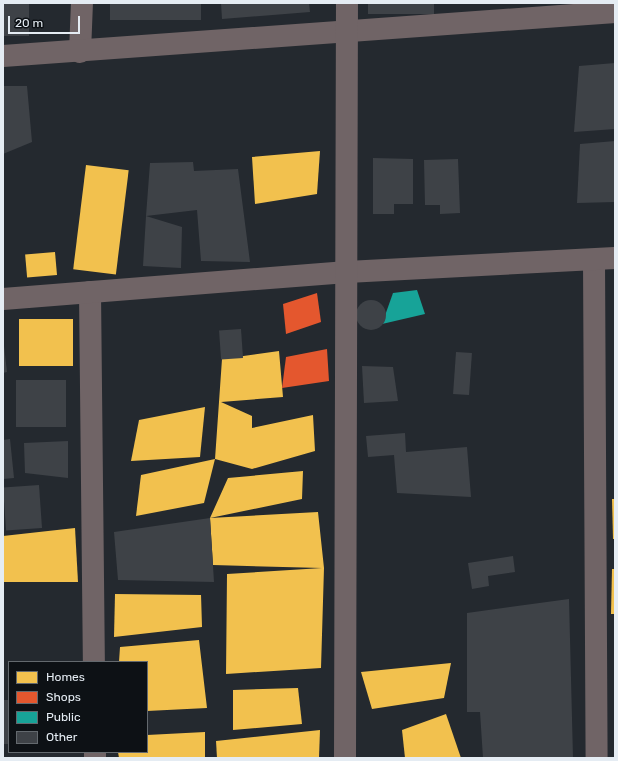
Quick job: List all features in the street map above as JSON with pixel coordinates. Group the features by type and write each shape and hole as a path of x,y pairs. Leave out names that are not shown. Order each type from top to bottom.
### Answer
{"street":[{"path":"80,52 82,3"},
{"path":"345,758 347,272 346,3"},
{"path":"3,56 346,34 572,9 615,12"},
{"path":"3,299 347,272 605,259 597,758"},
{"path":"90,292 94,661"}],"building: Homes":[{"path":"320,151 317,194 255,204 252,157"},
{"path":"86,165 129,170 116,274 73,269"},
{"path":"55,252 57,275 27,278 25,255"},
{"path":"19,319 73,319 73,366 19,366"},
{"path":"279,351 283,397 221,402 252,416 252,428 313,415 315,451 252,469 215,459 222,359"},
{"path":"205,407 200,457 131,461 139,420"},
{"path":"215,459 204,503 136,516 141,475"},
{"path":"303,471 302,499 210,518 228,478"},
{"path":"612,499 615,499 615,539 613,539"},
{"path":"318,512 324,568 321,668 226,674 227,574 322,568 213,565 210,518"},
{"path":"75,528 78,582 3,582 3,536"},
{"path":"612,569 615,569 615,614 611,614"},
{"path":"115,594 201,595 202,627 114,637"},
{"path":"199,640 207,708 148,711 148,661 119,661 120,647"},
{"path":"451,663 444,698 372,709 361,672"},
{"path":"298,688 302,724 233,730 233,690"},
{"path":"446,714 461,758 405,758 402,730"},
{"path":"320,730 319,758 217,758 216,741"},
{"path":"205,732 205,758 119,758 118,753 148,753 148,735"}],"building: Shops":[{"path":"317,293 321,322 286,334 283,304"},
{"path":"327,349 329,381 282,388 286,357"}],"building: Public":[{"path":"417,290 425,314 382,324 393,293"}],"building: Other":[{"path":"3,3 29,3 29,36 3,36"},
{"path":"110,3 201,3 201,20 110,20"},
{"path":"221,3 309,3 310,12 222,19"},
{"path":"368,3 434,3 434,14 368,14"},
{"path":"615,63 615,129 574,132 579,66"},
{"path":"3,86 27,86 32,142 3,154"},
{"path":"615,141 615,202 577,203 580,144"},
{"path":"373,158 413,159 413,204 394,204 394,214 373,214"},
{"path":"458,159 460,213 440,214 440,205 425,205 424,160"},
{"path":"193,162 194,171 238,169 250,262 201,261 197,210 146,216 150,163"},
{"path":"146,216 182,227 181,268 143,266"},
{"path":"371,300 382,304 386,315 382,326 371,330 360,326 356,315 360,304"},
{"path":"241,329 243,358 221,359 219,331"},
{"path":"3,337 7,372 3,373"},
{"path":"456,352 472,353 469,395 453,394"},
{"path":"362,366 393,367 398,401 364,403"},
{"path":"16,380 66,380 66,427 16,427"},
{"path":"405,433 406,452 467,447 471,497 397,493 394,455 368,457 366,436"},
{"path":"10,439 14,478 3,479 3,440"},
{"path":"68,441 68,478 25,473 24,443"},
{"path":"39,485 42,528 6,530 3,488"},
{"path":"210,518 214,582 118,580 114,532"},
{"path":"513,556 515,572 488,576 489,586 472,589 468,563"},
{"path":"569,599 573,758 483,758 480,712 467,712 467,613"},
{"path":"3,700 8,700 8,744 3,744"}]}
